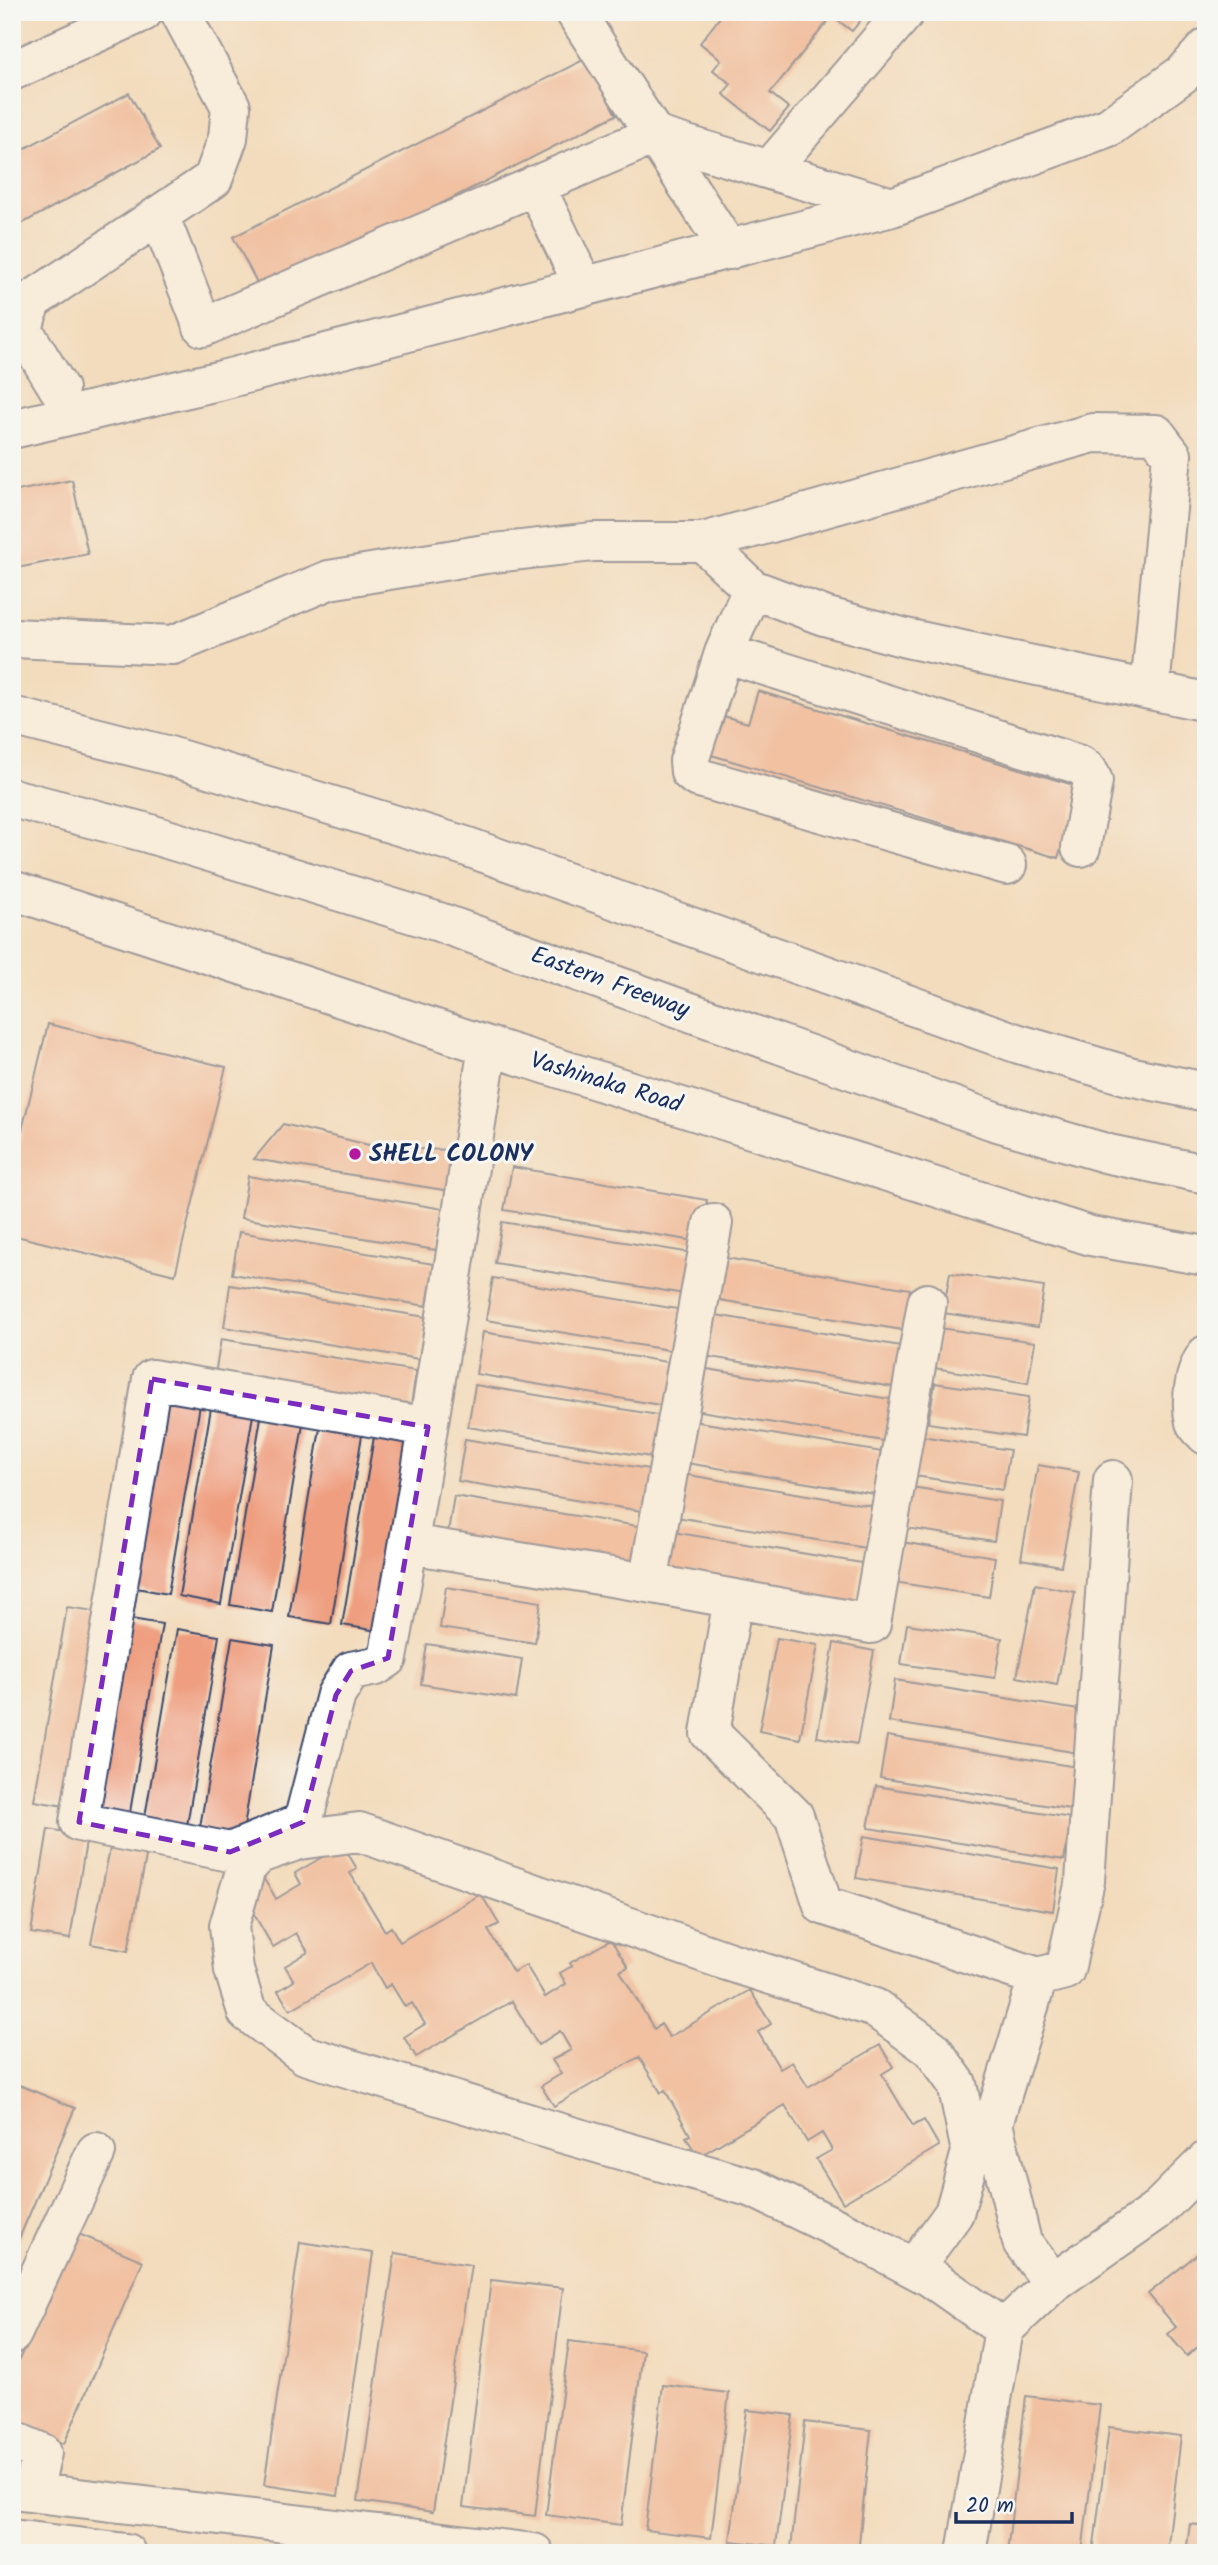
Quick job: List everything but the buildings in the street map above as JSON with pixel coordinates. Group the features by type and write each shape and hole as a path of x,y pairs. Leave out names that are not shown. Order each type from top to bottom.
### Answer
{"main road":[{"path":"12,71 143,12"},
{"path":"58,389 23,330 32,301 213,179 228,138 231,107 180,12"},
{"path":"575,12 729,250"},
{"path":"770,169 905,12"},
{"path":"12,429 222,380 892,207 1109,127 1184,73 1206,48"},
{"path":"203,327 654,135 892,207"},
{"path":"535,185 584,287"},
{"path":"159,215 222,380"},
{"path":"12,638 173,645 328,580 485,555 593,542 703,542 1093,433 1156,434 1172,455 1150,690"},
{"path":"703,542 752,589 824,616 906,638 1206,702"},
{"path":"752,589 724,653 689,761 690,772 696,776 1007,865"},
{"path":"724,653 1080,765 1088,771 1093,780 1081,848"},
{"path":"12,716 166,755 465,846 1019,1044 1129,1076 1206,1092"},
{"name":"Eastern Freeway","path":"12,798 144,832 439,922 994,1121 1109,1154 1206,1174"},
{"name":"Vashinaka Road","path":"12,890 488,1046 1091,1236 1206,1256"},
{"path":"428,1427 152,1379 79,1822 230,1852 303,1822 336,1695 351,1671 376,1666 388,1658 409,1544 428,1427 488,1046"},
{"path":"648,1583 713,1223"},
{"path":"409,1544 648,1583 871,1624 927,1303"},
{"path":"1206,1355 1199,1365 1193,1398 1196,1424 1206,1435"},
{"path":"733,1599 710,1733 794,1816 823,1905 1038,1977 1065,1970 1085,1881 1113,1480"},
{"path":"914,2269 954,2213 971,2152 957,2084 932,2049 875,2008 727,1961 359,1832 299,1840 259,1854 246,1868 229,1926 234,1969 247,2011 305,2055 753,2188 857,2238 914,2269 930,2277 1004,2329"},
{"path":"1038,1977 993,2123 1021,2242 1053,2283"},
{"path":"12,2334 96,2152"},
{"path":"966,2553 1004,2329 1053,2283 1155,2212 1206,2161"},
{"path":"12,2440 42,2453 22,2491 534,2553"},
{"path":"12,2539 126,2553"}],"highlighted area":[{"path":"152,1379 428,1427 388,1658 351,1671 336,1695 303,1822 230,1852 79,1822"}],"place":[{"name":"SHELL COLONY","path":"355,1154"}]}
